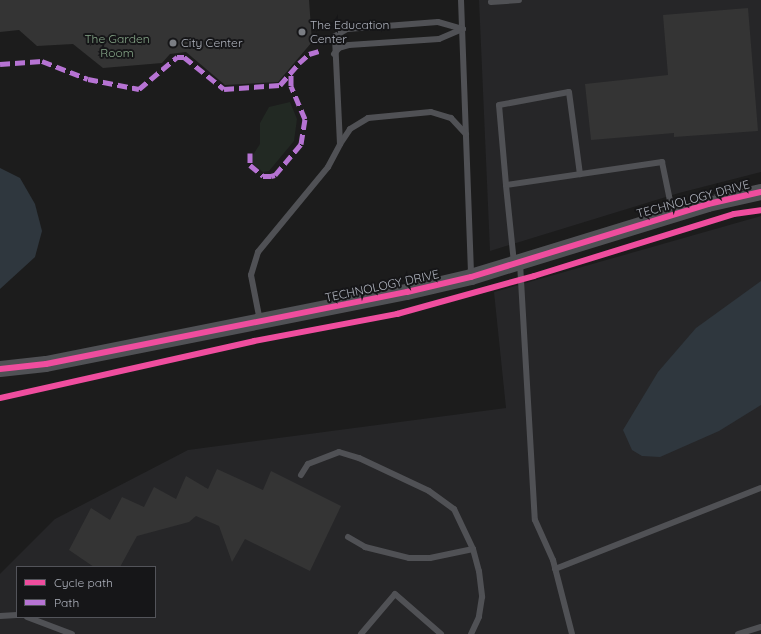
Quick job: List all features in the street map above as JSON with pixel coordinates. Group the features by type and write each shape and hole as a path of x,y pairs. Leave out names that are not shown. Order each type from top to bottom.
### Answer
{"street":[{"name":"TECHNOLOGY DRIVE","path":"0,369 46,364 260,322 471,277 673,215 761,192"},
{"name":"TECHNOLOGY DRIVE","path":"0,379 46,364"}],"lane":[{"path":"461,0 471,277"},
{"path":"492,2 519,0"},
{"path":"340,144 334,54 335,36 347,29 438,22 462,29"},
{"path":"334,54 339,48 349,45 439,39 462,29"},
{"path":"572,634 555,569 535,520 517,264 506,184 499,105 569,92 580,174"},
{"path":"260,322 251,275 258,252 328,167 350,129 368,118 431,112 451,118 466,134"},
{"path":"506,184 662,162 673,215"},
{"path":"301,474 308,464 339,452 359,458 429,491 454,509 473,549 482,597 479,617 471,634"},
{"path":"555,569 761,488"},
{"path":"348,537 365,547 409,558 430,558 473,549"},
{"path":"361,634 395,594 442,634"},
{"path":"0,616 16,615"},
{"path":"30,618 72,634"},
{"path":"738,634 761,627"}],"shaded area":[{"path":"479,0 761,0 761,172 679,193 490,251"},
{"path":"290,102 297,119 294,141 269,171 263,172 253,164 251,158 260,144 260,123 269,107"},
{"path":"0,168 20,178 35,204 42,231 35,257 0,289"},
{"path":"761,216 761,634 0,634 0,574 55,519 188,450 506,408 494,292"},
{"path":"761,281 761,405 719,431 660,457 642,456 632,450 623,430 658,372 696,328"}],"building":[{"name":"City Center","path":"0,0 309,0 312,42 278,82 225,85 186,52 170,54 162,63 103,68 73,44 37,46 19,30 0,32"},
{"path":"748,8 758,131 674,137 674,133 591,140 585,84 668,75 663,15"},
{"path":"217,469 263,490 271,471 341,506 310,571 245,539 232,562 219,526 196,516 189,522 137,536 121,566 93,566 69,550 91,508 110,520 122,497 144,507 154,487 176,499 186,476 208,489"}],"marked path":[{"path":"0,64 42,61 88,79 139,89 177,57 184,57 224,89 280,85 309,54 319,51"},
{"path":"250,153 250,165 263,176 271,176 275,175 301,144 305,119 291,86 291,72"}],"cycle path":[{"path":"0,369 46,364 407,292 471,277 708,204 761,192"},
{"path":"0,398 254,341 397,314 534,276 734,214 761,210"}],"place":[{"name":"The Education Center","path":"302,32"},
{"name":"City Center","path":"173,43"}],"park label":[{"name":"The Garden Room","path":"117,46"}]}
